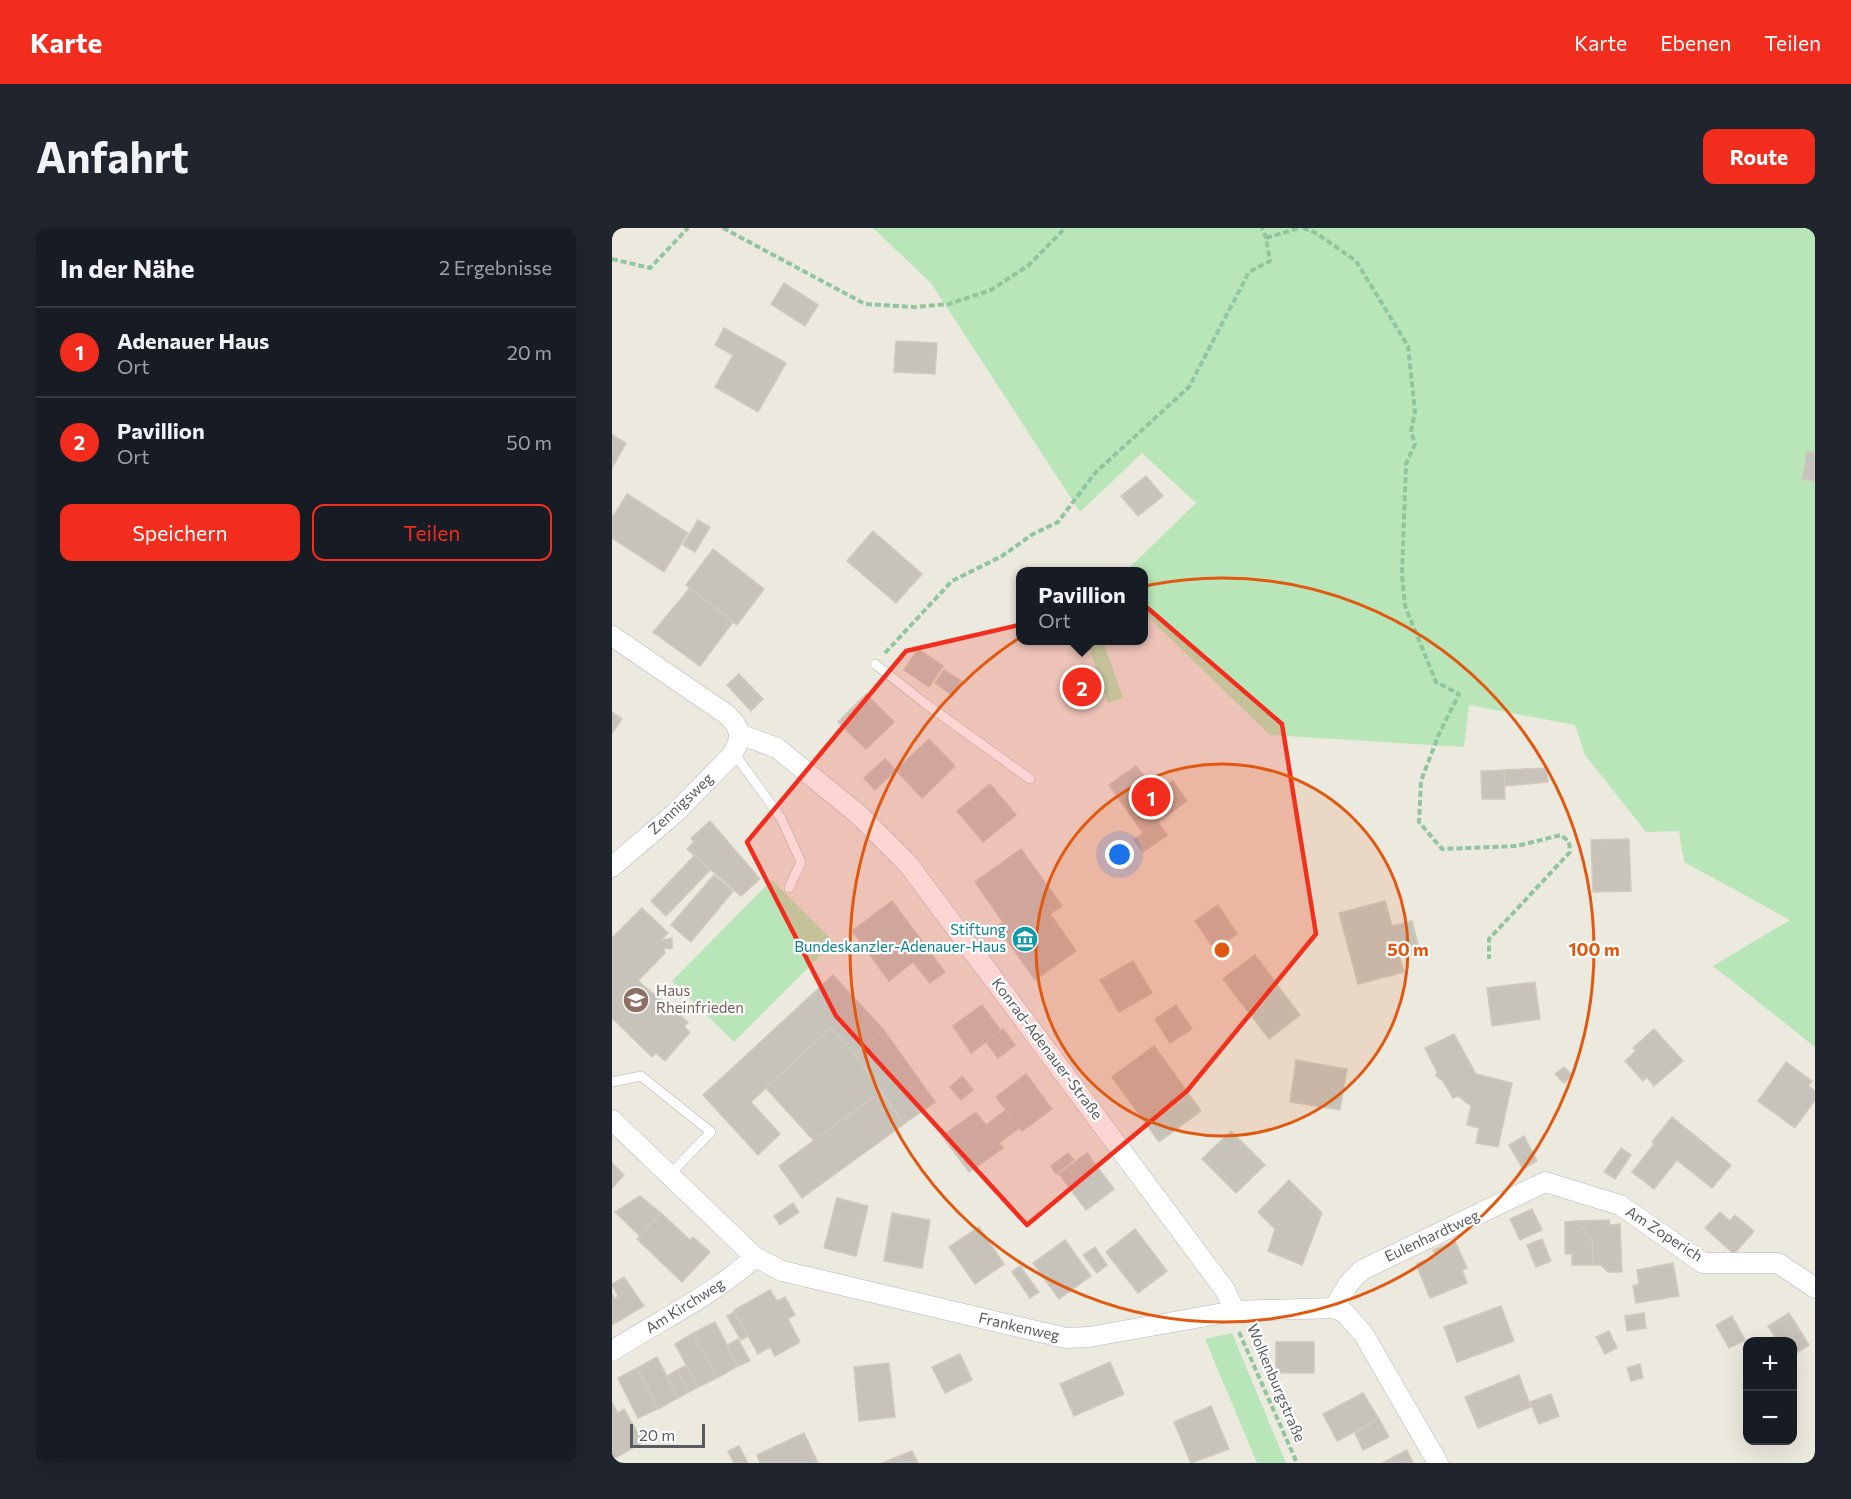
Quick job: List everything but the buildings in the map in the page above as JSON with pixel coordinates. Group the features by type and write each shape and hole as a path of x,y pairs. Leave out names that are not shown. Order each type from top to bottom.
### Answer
{"street":[{"path":"612,636 726,714 736,723 739,734"},
{"name":"Zennigsweg","path":"612,867 675,813 732,755 739,744 739,734"},
{"name":"Konrad-Adenauer-Straße","path":"739,734 777,748 859,815 908,864 1226,1290 1235,1311"},
{"name":"Frankenweg","path":"612,1120 755,1257 782,1271 1066,1338 1089,1337 1235,1311 1334,1308"},
{"name":"Am Zoperich","path":"1545,1182 1620,1205 1703,1263 1778,1263 1815,1288"},
{"name":"Eulenhardtweg","path":"1334,1308 1348,1283 1362,1270 1545,1182"},
{"name":"Am Kirchweg","path":"612,1352 697,1301 755,1257"},
{"path":"1334,1308 1345,1313 1364,1335 1437,1463"}],"lane":[{"path":"875,664 1030,779"},
{"path":"732,755 739,760 781,818 801,862 789,888"},
{"path":"612,1082 641,1076 711,1132 669,1175"}],"path":[{"path":"612,259 650,268 688,228"},
{"path":"723,228 865,304 914,307 949,304 991,290 1029,265 1065,228"},
{"path":"875,664 952,581 1002,556 1033,534 1058,522 1095,473 1190,387 1249,272 1270,261 1262,228"},
{"path":"1266,238 1299,228"},
{"path":"1303,228 1316,233 1356,261 1408,346 1415,412 1411,432 1415,444 1406,464 1402,575 1405,606 1436,682 1460,694 1439,734 1421,781 1419,822 1442,849 1517,846 1561,835 1569,842 1570,852 1489,939 1489,959"},
{"name":"Wolkenburgstraße","path":"1235,1311 1240,1333 1297,1463"}],"highlighted area":[{"path":"1136,598 1282,724 1316,934 1187,1091 1027,1225 836,1016 747,842 906,651"}],"green space":[{"path":"873,228 1815,228 1815,1047 1713,966 1790,920 1684,862 1679,831 1646,832 1585,755 1575,725 1469,705 1464,747 1270,735 1148,617 1148,567 1130,567 1196,503 1142,453 1080,512 931,283"},
{"path":"1088,645 1104,645 1123,698 1108,703"},
{"path":"772,880 834,942 734,1042 672,981"},
{"path":"1232,1333 1286,1463 1257,1463 1205,1339"}],"place":[{"name":"Pavillion","path":"1082,687"},
{"name":"Adenauer Haus","path":"1151,797"},
{"name":"Stiftung Bundeskanzler-Adenauer-Haus","path":"1025,939"},
{"name":"Haus Rheinfrieden","path":"636,1000"}]}
